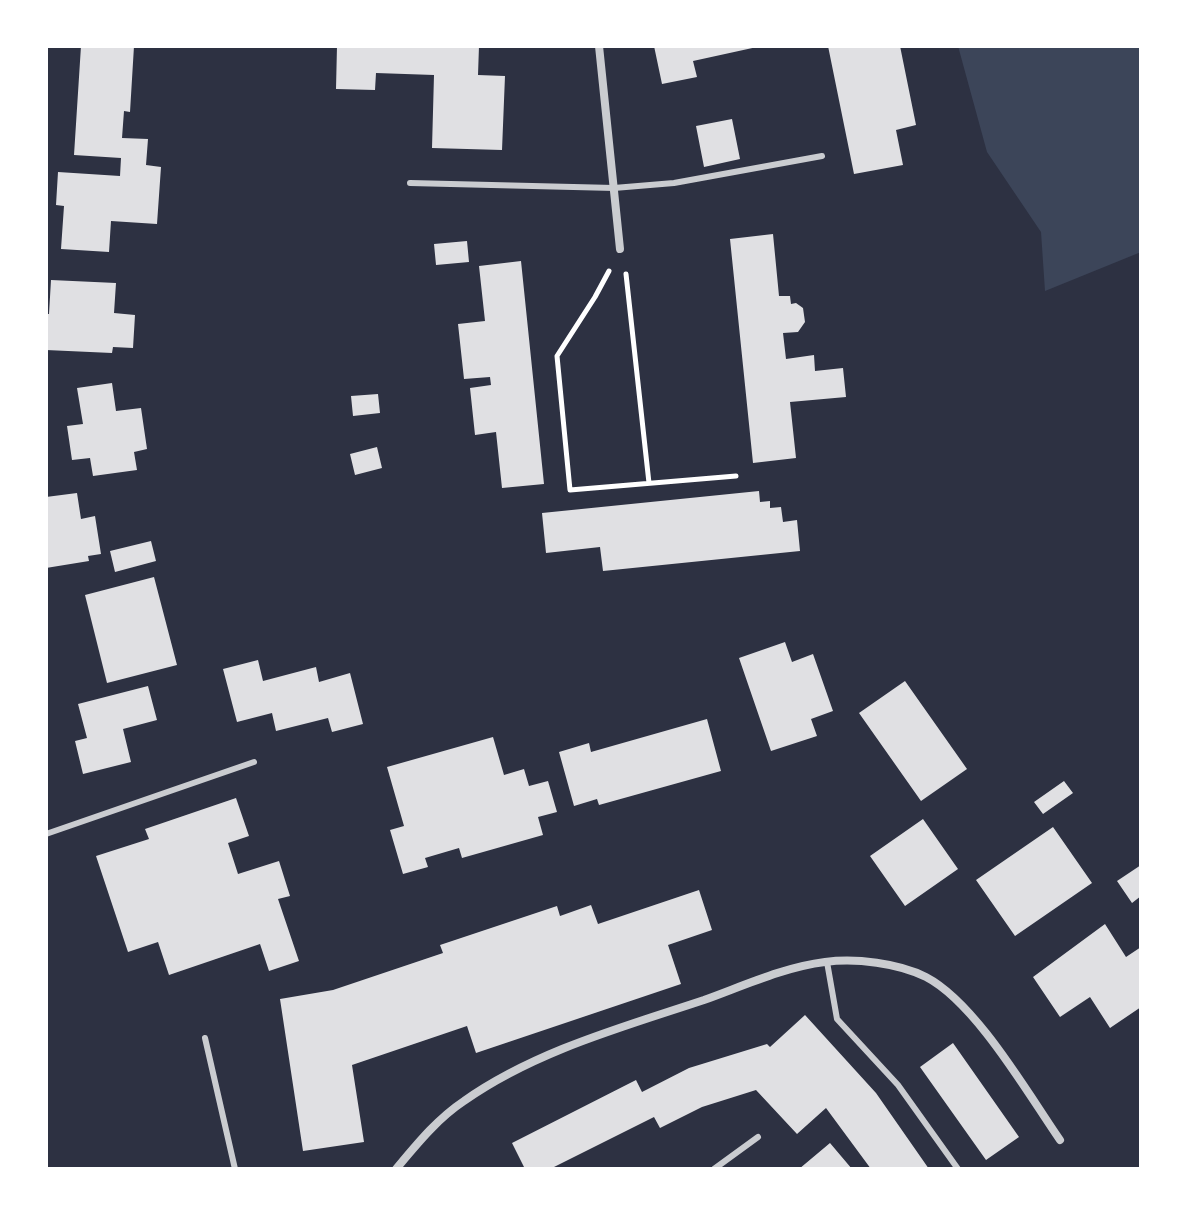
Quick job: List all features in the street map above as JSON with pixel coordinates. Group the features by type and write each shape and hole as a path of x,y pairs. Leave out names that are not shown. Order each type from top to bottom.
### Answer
{"street":[{"path":"599,46 620,249"},
{"path":"396,1169 432,1126 465,1100 514,1072 591,1039 791,969 827,962 864,962 897,967 926,977 949,993 975,1018 1060,1140"}],"lane":[{"path":"410,183 614,188 674,183 822,156"},
{"path":"46,834 254,762"},
{"path":"827,962 837,1019 898,1085 958,1169"},
{"path":"205,1038 235,1169"},
{"path":"714,1169 758,1137"}],"path":[{"path":"620,249 595,297 557,356 570,490 736,476"},
{"path":"620,249 630,290 649,483"}],"shaded area":[{"path":"958,46 1141,46 1141,252 1045,291 1041,232 987,152"}],"building":[{"path":"81,46 134,46 130,112 124,111 122,138 148,139 146,165 161,167 157,224 111,221 109,252 61,249 64,206 56,205 58,172 120,176 121,158 74,155"},
{"path":"337,46 479,46 478,75 505,76 502,150 432,148 434,75 376,73 375,90 336,89"},
{"path":"654,46 757,47 693,61 697,77 662,84"},
{"path":"828,46 900,46 916,125 896,130 903,165 854,174"},
{"path":"732,119 740,159 704,167 696,126"},
{"path":"773,234 779,296 790,296 791,304 796,303 803,308 805,322 798,332 783,333 786,359 814,355 815,371 843,368 846,397 790,402 796,458 753,463 730,239"},
{"path":"467,241 469,262 436,265 434,244"},
{"path":"521,261 544,484 502,488 496,432 475,435 470,388 491,385 490,377 464,379 458,324 485,321 479,266"},
{"path":"51,280 116,283 114,313 135,315 133,348 113,347 112,353 46,350 46,314 49,314"},
{"path":"112,383 116,411 141,408 147,449 134,452 137,470 93,476 90,458 72,460 67,426 83,424 77,388"},
{"path":"378,394 380,413 353,416 351,396"},
{"path":"377,447 382,468 355,475 350,454"},
{"path":"759,491 760,502 770,501 770,508 781,507 783,522 797,520 800,551 603,571 600,547 546,553 542,513"},
{"path":"77,493 81,519 95,516 101,554 88,556 89,561 46,568 46,497"},
{"path":"151,541 156,561 115,572 110,551"},
{"path":"154,577 177,665 107,683 85,595"},
{"path":"785,642 792,662 813,654 833,711 811,719 817,736 771,751 739,658"},
{"path":"258,660 263,681 316,667 319,682 350,673 363,724 332,732 328,718 276,731 272,713 237,722 223,669"},
{"path":"905,681 967,769 921,801 859,713"},
{"path":"148,686 157,720 123,729 131,762 83,774 75,741 87,738 78,704"},
{"path":"707,719 721,771 599,805 597,799 574,806 559,752 589,743 591,752"},
{"path":"493,737 504,775 524,769 529,786 548,781 557,812 538,817 543,835 462,858 459,848 425,858 428,867 403,874 390,830 404,826 387,767"},
{"path":"1064,781 1073,793 1043,814 1034,802"},
{"path":"236,798 249,836 228,843 238,874 279,861 290,896 278,899 299,961 269,971 260,944 169,975 158,942 128,952 96,856 149,839 145,829"},
{"path":"923,819 958,869 905,906 870,856"},
{"path":"1053,827 1092,883 1015,936 976,880"},
{"path":"1141,865 1141,896 1132,903 1117,881"},
{"path":"699,890 712,930 668,945 681,984 476,1053 467,1026 352,1065 364,1142 303,1151 280,999 333,990 443,953 440,945 557,906 560,916 591,905 598,924"},
{"path":"1105,924 1126,957 1141,947 1141,1007 1110,1028 1090,997 1060,1017 1033,977"},
{"path":"805,1015 876,1093 929,1169 871,1169 826,1108 797,1134 756,1090 702,1107 660,1128 654,1117 550,1169 525,1169 512,1143 636,1080 642,1092 689,1068 767,1044 770,1047"},
{"path":"953,1043 1019,1137 986,1160 920,1067"},
{"path":"830,1143 852,1169 799,1169"}]}
